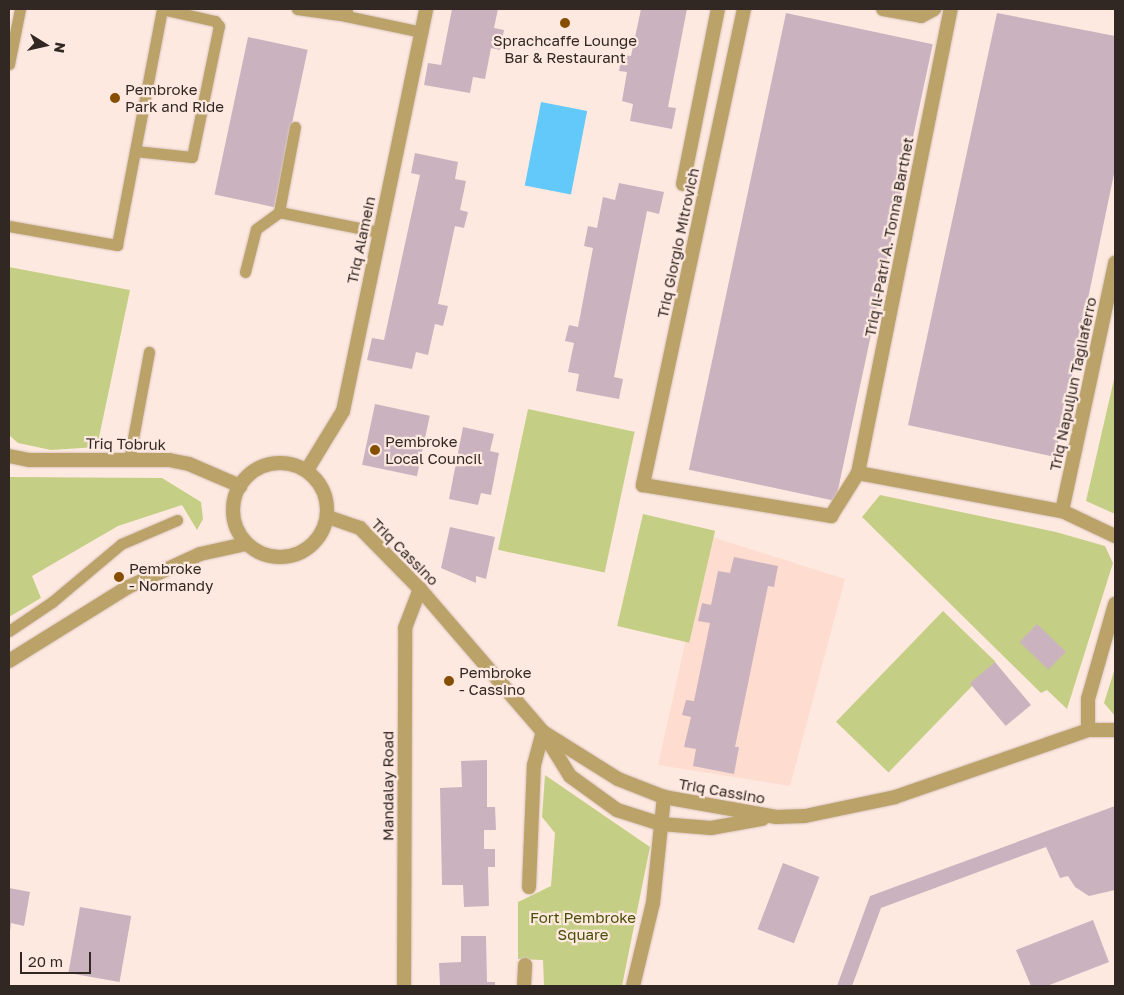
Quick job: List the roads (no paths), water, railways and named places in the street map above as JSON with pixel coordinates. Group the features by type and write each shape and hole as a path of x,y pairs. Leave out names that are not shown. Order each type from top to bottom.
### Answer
{"street":[{"name":"Triq Alamein","path":"307,470 343,412 426,9"},
{"path":"683,184 718,9"},
{"name":"Triq Giorgio Mitrovich","path":"744,9 643,485 831,516 858,473"},
{"path":"883,9 921,16 934,9"},
{"name":"Triq il-Patri A. Tonna Barthet","path":"858,473 952,9"},
{"name":"Triq Napuljun Tagliaferro","path":"1062,511 1115,263"},
{"name":"Triq Tobruk","path":"9,456 30,460 129,460 189,464 240,486"},
{"path":"278,462 307,470 324,491 328,517 316,542 292,557 264,555 245,544 233,512 240,486 263,466 278,462"},
{"path":"858,473 1062,511 1115,536"},
{"name":"Triq Cassino","path":"328,517 360,528 420,588 544,732 618,779 664,797 776,817 850,809 895,797 1088,730 1115,730"},
{"path":"9,661 128,587 200,554 245,544"},
{"name":"Mandalay Road","path":"404,986 405,628 420,588"},
{"path":"1088,730 1088,699 1115,604"},
{"path":"544,732 570,776 617,810 661,824 711,828 776,817"},
{"path":"529,886 534,765 544,732"},
{"path":"633,986 653,903 664,797"},
{"path":"524,965 524,986"}],"lane":[{"path":"9,64 20,9"},
{"path":"9,226 116,245 162,9 215,21 219,26 192,157 135,151"},
{"path":"296,9 346,12 422,32"},
{"path":"245,272 256,230 279,212 295,127"},
{"path":"279,212 379,232"},
{"path":"129,460 149,352"},
{"path":"9,631 52,602 121,544 177,520"}],"water":[{"path":"541,102 587,111 571,194 525,185"}],"place":[{"name":"Sprachcaffe Lounge Bar & Restaurant","path":"565,23"},
{"name":"Pembroke Park and Ride","path":"115,98"},
{"name":"Pembroke Local Council","path":"375,450"},
{"name":"Pembroke - Normandy","path":"119,577"},
{"name":"Pembroke - Cassino","path":"449,681"}],"park label":[{"name":"Fort Pembroke Square","path":"583,926"}]}
